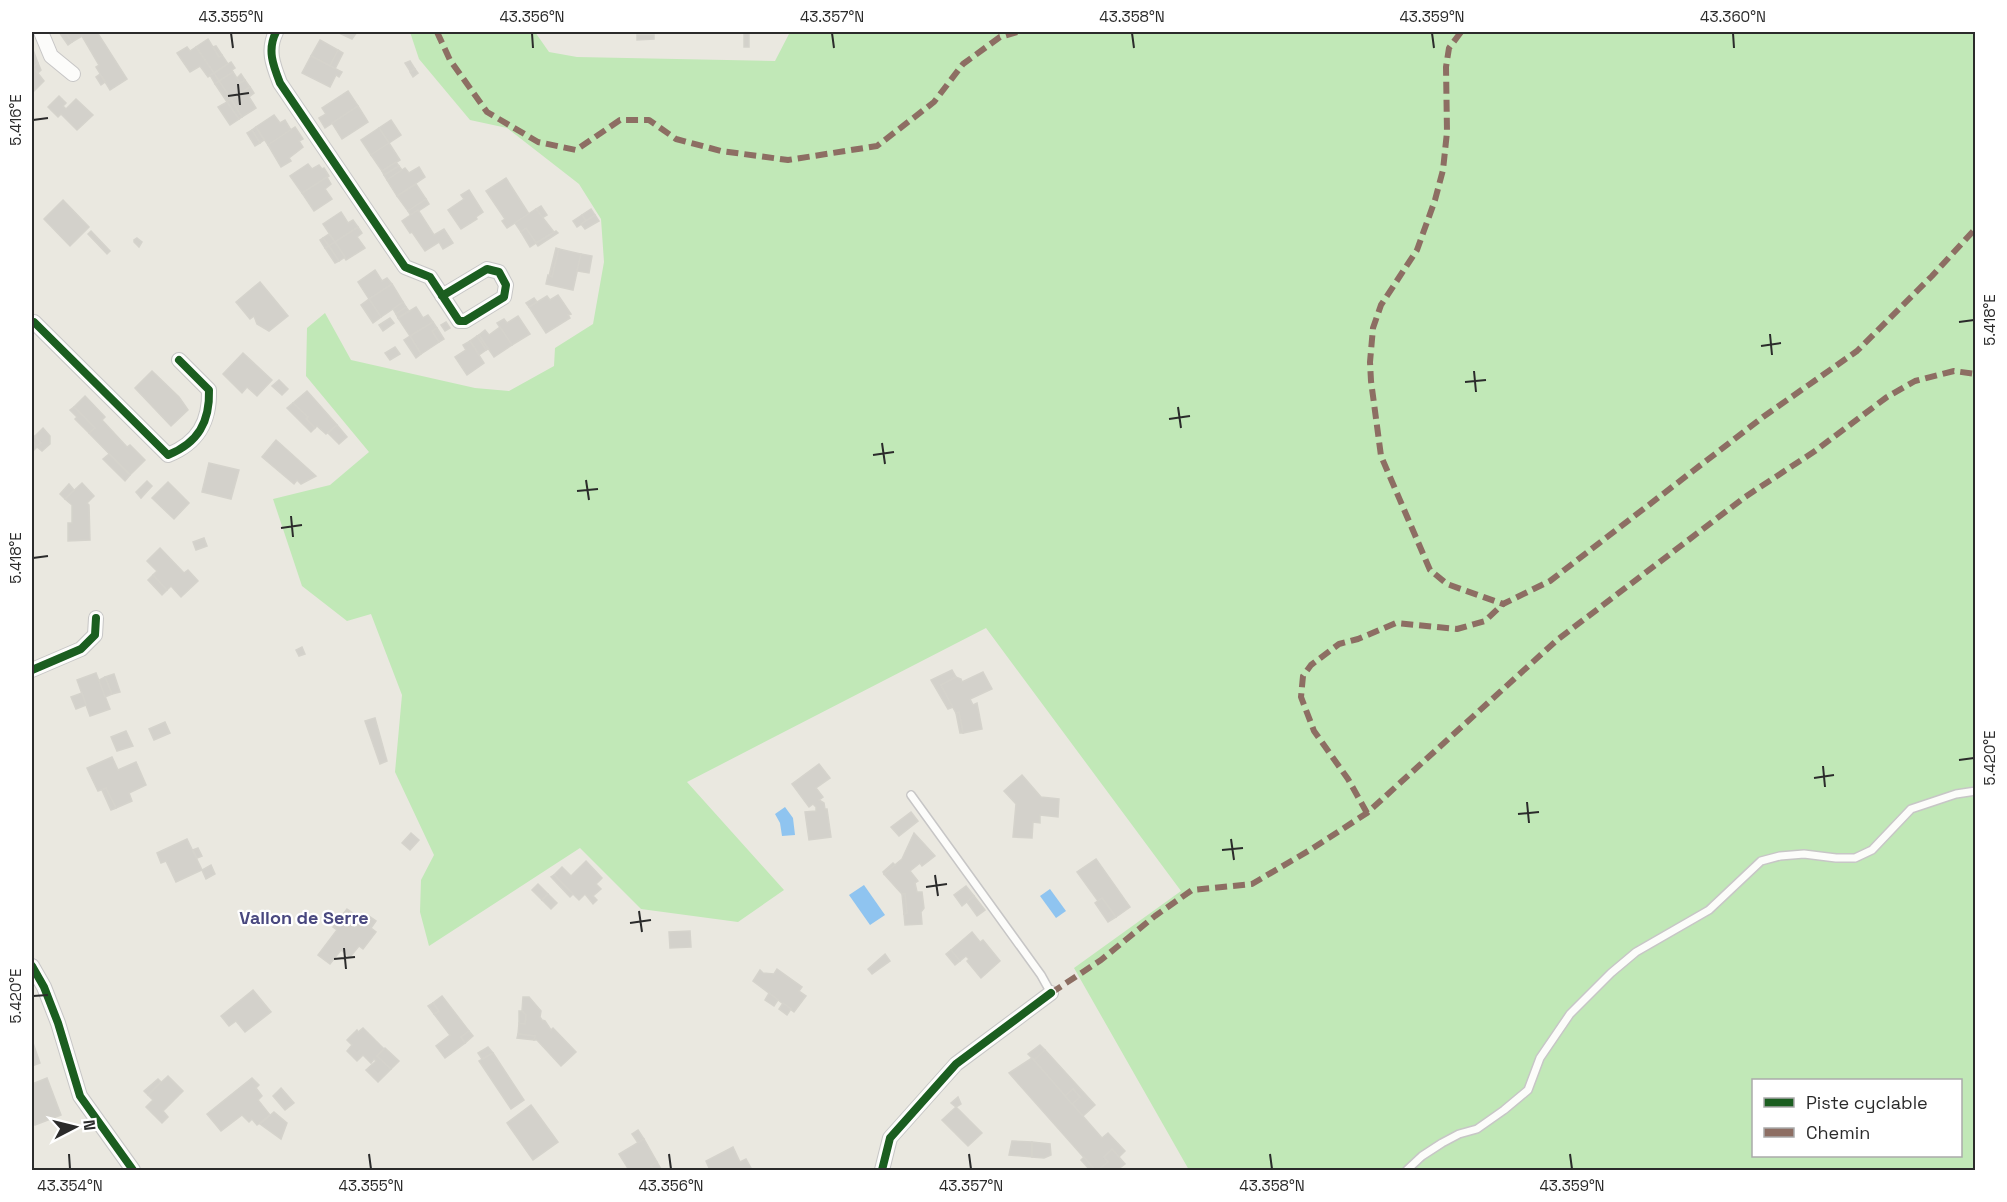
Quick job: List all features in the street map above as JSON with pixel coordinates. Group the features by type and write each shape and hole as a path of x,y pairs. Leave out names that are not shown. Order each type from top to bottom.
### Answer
{"street":[{"path":"41,32 51,56 73,74"},
{"path":"276,32 270,57 280,84 405,267 430,277 442,296 459,321 465,321 504,297 506,285 499,272 487,269 442,296"},
{"path":"32,322 168,455 183,449 204,428 210,405 209,390 179,360"},
{"path":"32,670 81,649 95,635 96,618"},
{"path":"32,966 44,987 58,1023 80,1096 133,1170"},
{"path":"882,1170 890,1138 956,1064 1052,993"}],"lane":[{"path":"1407,1170 1422,1156 1442,1143 1459,1134 1478,1129 1528,1090 1540,1058 1570,1014 1611,973 1636,952 1709,910 1761,861 1780,855 1804,854 1855,858 1872,850 1911,809 1956,794 1976,791"},
{"path":"911,795 1052,993"}],"green space":[{"path":"410,32 535,32 549,52 577,57 775,61 790,32 1975,32 1975,1170 1189,1170 1074,968 1181,891 986,628 687,782 784,890 738,922 641,909 580,848 429,946 420,912 421,880 434,855 395,772 402,695 371,614 347,621 302,586 273,499 330,485 369,452 306,376 307,328 325,313 351,360 475,388 509,391 554,366 555,348 593,324 604,262 601,219 579,184 507,128 470,120 419,59"}],"water":[{"path":"785,807 793,818 795,835 782,836 780,823 775,814"},
{"path":"864,885 885,915 870,925 849,895"},
{"path":"1050,889 1066,911 1056,918 1040,896"}],"building":[{"path":"59,32 65,32 72,42 68,45"},
{"path":"65,32 97,32 127,79 110,90 96,67 99,65 82,36 72,42"},
{"path":"337,32 357,32 352,39"},
{"path":"744,32 749,32 749,47 744,47"},
{"path":"637,35 654,35 654,39 637,40"},
{"path":"208,39 219,57 222,55 228,64 214,73 196,47"},
{"path":"320,40 338,50 330,66 311,56"},
{"path":"216,46 222,55 219,57 213,47"},
{"path":"32,47 38,63 33,67 44,81 32,93"},
{"path":"187,47 190,51 196,47 214,73 208,77 200,66 190,72 177,53"},
{"path":"338,50 343,53 335,69 330,66"},
{"path":"311,56 342,72 339,77 336,75 330,87 302,73"},
{"path":"410,61 415,69 410,71 405,63"},
{"path":"231,62 235,68 233,72 219,81 214,73"},
{"path":"38,63 41,70 38,73 33,67"},
{"path":"415,69 418,73 413,77 410,72"},
{"path":"233,72 240,83 245,80 250,87 231,99 219,81"},
{"path":"214,73 219,81 215,84 210,75"},
{"path":"100,74 105,82 101,85 96,77"},
{"path":"241,74 245,80 240,83 237,78"},
{"path":"219,81 231,99 227,102 215,84"},
{"path":"250,87 254,93 249,97 256,108 242,117 231,99"},
{"path":"348,91 358,106 325,128 319,118 326,114 322,108"},
{"path":"59,96 66,103 63,106 66,109 76,99 93,115 77,130 61,114 58,117 48,107"},
{"path":"231,99 242,117 239,119 227,102"},
{"path":"227,102 239,119 230,125 218,107"},
{"path":"358,106 368,122 342,139 332,123"},
{"path":"274,115 280,123 285,120 291,130 268,145 256,127"},
{"path":"391,120 401,135 389,143 379,128"},
{"path":"256,127 264,140 260,143 252,130"},
{"path":"295,127 303,139 299,141 303,147 289,158 291,161 281,167 268,145"},
{"path":"379,128 389,143 371,155 361,140"},
{"path":"252,130 260,143 255,146 247,133"},
{"path":"389,143 400,160 382,171 371,155"},
{"path":"396,162 399,166 384,175 382,171"},
{"path":"308,164 312,169 319,165 329,176 302,193 290,176"},
{"path":"399,166 402,170 387,180 384,175"},
{"path":"419,167 425,177 397,196 387,180 405,168 409,173"},
{"path":"327,177 331,184 325,189 332,199 314,211 302,193"},
{"path":"506,178 529,214 507,228 502,221 505,219 486,191"},
{"path":"416,184 426,199 408,211 397,196"},
{"path":"469,190 483,212 476,217 477,219 461,229 448,210 464,199 461,195"},
{"path":"426,199 429,204 411,216 408,211"},
{"path":"63,200 89,227 70,246 44,219"},
{"path":"541,206 547,215 542,218 536,209"},
{"path":"536,209 554,232 536,243 526,228 521,232 515,223"},
{"path":"591,209 595,215 586,221 582,215"},
{"path":"418,210 434,235 444,229 453,243 443,249 439,242 425,251 402,221"},
{"path":"341,212 348,223 353,220 358,227 335,242 323,224"},
{"path":"582,215 586,221 577,227 573,221"},
{"path":"595,215 599,221 585,229 581,224"},
{"path":"358,227 362,233 357,237 365,248 346,260 335,242"},
{"path":"526,228 536,243 530,247 521,232"},
{"path":"91,231 110,251 107,254 88,234"},
{"path":"556,231 558,233 538,246 536,243"},
{"path":"329,234 335,242 329,246 323,238"},
{"path":"137,238 142,242 139,247 134,242"},
{"path":"323,238 329,246 325,248 320,240"},
{"path":"335,242 345,257 339,261 329,246"},
{"path":"329,246 339,261 335,263 325,248"},
{"path":"556,248 559,249 552,277 549,276"},
{"path":"559,249 581,254 573,290 546,284 548,275 552,277"},
{"path":"581,254 592,256 589,273 577,271"},
{"path":"375,270 382,281 387,278 392,284 369,299 358,282"},
{"path":"260,282 288,316 269,331 257,324 254,316 250,319 236,302"},
{"path":"392,284 403,302 381,317 369,299"},
{"path":"558,295 571,314 568,315 570,318 546,333 529,307 547,296 550,300"},
{"path":"534,298 537,302 529,307 526,303"},
{"path":"369,299 381,317 373,323 361,305"},
{"path":"403,302 406,307 396,314 393,309"},
{"path":"406,307 409,311 398,318 396,314"},
{"path":"416,307 423,318 428,315 433,322 410,336 398,318"},
{"path":"518,316 530,334 512,345 497,323 504,319 507,323"},
{"path":"390,318 394,323 383,331 379,325"},
{"path":"433,322 437,328 432,331 439,342 421,354 410,336"},
{"path":"446,322 450,328 445,331 441,325"},
{"path":"500,327 512,345 494,357 479,335 485,330 489,335"},
{"path":"437,328 444,339 439,342 432,331"},
{"path":"479,335 488,349 486,350 477,336"},
{"path":"410,336 421,354 416,358 404,340"},
{"path":"477,336 486,350 479,355 470,341"},
{"path":"470,341 484,363 467,375 455,357 466,350 463,345"},
{"path":"395,347 400,354 390,360 385,353"},
{"path":"243,353 272,380 257,396 247,387 242,393 223,374"},
{"path":"152,371 179,397 188,410 171,426 135,388"},
{"path":"279,380 288,389 282,395 272,386"},
{"path":"307,391 337,425 326,434 317,426 315,428 306,419 308,417 293,403"},
{"path":"85,396 105,417 102,420 127,447 130,445 145,460 130,475 89,433 95,428 74,407"},
{"path":"293,403 308,417 306,419 315,428 311,432 287,408"},
{"path":"74,407 95,428 89,433 75,419 77,417 70,410"},
{"path":"337,425 347,437 339,444 328,433"},
{"path":"43,428 50,436 50,444 42,451 37,447 32,452 32,440 37,446 41,443 35,436"},
{"path":"35,436 41,443 37,446 32,440"},
{"path":"276,440 316,476 301,484 297,480 294,484 262,457"},
{"path":"109,454 130,475 125,481 103,459"},
{"path":"209,463 239,470 231,499 202,492"},
{"path":"147,481 152,486 141,498 136,492"},
{"path":"168,482 189,503 174,519 152,498"},
{"path":"82,483 94,496 87,503 89,505 90,540 68,541 68,523 72,523 72,505 65,499"},
{"path":"69,484 74,490 65,499 60,494"},
{"path":"204,538 207,546 196,550 193,542"},
{"path":"160,548 184,573 188,570 198,581 181,597 171,586 167,590 153,575 157,571 147,561"},
{"path":"153,575 167,590 162,595 148,580"},
{"path":"302,647 305,654 299,656 296,650"},
{"path":"952,670 956,677 941,685 953,707 948,709 931,680"},
{"path":"983,672 992,689 970,699 973,705 977,703 982,729 963,733 959,712 956,713 941,685 956,677 962,682"},
{"path":"96,673 110,709 90,716 77,680"},
{"path":"114,674 120,692 112,694 105,677"},
{"path":"105,677 112,694 105,697 99,680"},
{"path":"82,693 86,705 76,709 71,697"},
{"path":"959,712 963,733 960,733 956,713"},
{"path":"375,718 387,761 380,764 365,721"},
{"path":"165,722 170,733 154,740 149,729"},
{"path":"126,731 133,746 117,751 111,737"},
{"path":"112,757 118,770 136,762 146,785 129,793 132,801 116,808 106,788 98,791 87,768"},
{"path":"819,764 830,778 816,788 823,797 819,800 827,809 831,837 809,840 805,812 816,811 816,807 813,804 809,807 792,784"},
{"path":"1022,775 1041,797 1059,799 1058,817 1040,815 1040,823 1033,822 1032,838 1013,837 1016,804 1004,791"},
{"path":"106,788 116,808 111,810 102,790"},
{"path":"911,812 918,821 899,836 891,827"},
{"path":"411,833 419,840 410,850 402,843"},
{"path":"914,833 935,856 922,866 920,863 910,871 918,881 915,883 917,892 922,892 924,908 921,912 922,924 905,925 904,914 907,913 905,894 902,894 884,874 902,859"},
{"path":"187,839 202,870 176,882 166,861 161,863 157,853"},
{"path":"198,848 202,856 197,858 193,850"},
{"path":"1096,859 1130,907 1116,917 1102,898 1098,901 1077,872"},
{"path":"586,861 602,878 596,884 601,889 593,896 597,900 593,904 585,894 579,900 554,875 562,867 571,876"},
{"path":"893,863 895,865 884,874 883,872"},
{"path":"211,865 215,874 206,879 202,870"},
{"path":"554,875 573,894 570,897 551,877"},
{"path":"538,884 548,894 542,900 532,890"},
{"path":"966,886 974,896 962,906 954,895"},
{"path":"548,894 557,903 551,909 542,900"},
{"path":"902,894 905,894 907,913 904,914"},
{"path":"974,896 985,910 977,916 967,902"},
{"path":"1102,898 1116,917 1108,922 1095,903"},
{"path":"347,909 354,914 348,922 355,928 366,914 376,921 371,928 376,932 363,949 359,946 350,957 341,950 330,964 318,955 337,930 333,927"},
{"path":"690,931 691,947 670,948 669,932"},
{"path":"972,932 980,942 983,940 1000,961 981,978 967,961 969,959 966,956 960,961 951,950"},
{"path":"951,950 960,961 955,965 946,954"},
{"path":"885,954 890,961 872,974 868,969"},
{"path":"777,969 802,987 799,991 806,996 794,1012 753,981 760,970 763,973 774,974"},
{"path":"253,990 271,1012 245,1032 236,1021 229,1026 221,1016"},
{"path":"769,993 778,1000 774,1006 765,1000"},
{"path":"442,996 469,1031 461,1037 465,1043 445,1058 436,1046 450,1035 434,1014 439,1011 433,1003"},
{"path":"523,997 529,997 541,1011 542,1020 576,1052 561,1066 537,1040 534,1040 535,1036 518,1034 519,1023 525,1024 526,1015 522,1011"},
{"path":"433,1003 439,1011 434,1014 428,1006"},
{"path":"783,1003 791,1009 787,1015 779,1009"},
{"path":"519,1011 526,1015 525,1024 519,1023"},
{"path":"363,1028 384,1049 377,1056 391,1069 378,1082 366,1070 376,1061 374,1059 371,1063 363,1055 357,1061 347,1051 352,1045 347,1040 357,1030 358,1032"},
{"path":"469,1031 473,1036 465,1043 461,1037"},
{"path":"518,1034 535,1036 534,1040 517,1038"},
{"path":"32,1040 40,1063 32,1066"},
{"path":"1040,1045 1045,1050 1034,1060 1028,1054"},
{"path":"488,1047 493,1053 482,1059 478,1053"},
{"path":"385,1048 399,1061 391,1069 377,1056"},
{"path":"1045,1050 1095,1105 1083,1116 1072,1104 1080,1097 1073,1089 1065,1096 1034,1060"},
{"path":"493,1053 524,1100 511,1109 479,1061"},
{"path":"1032,1058 1102,1138 1108,1133 1125,1151 1119,1157 1112,1149 1104,1157 1108,1162 1095,1170 1009,1073"},
{"path":"168,1076 183,1091 163,1111 168,1117 162,1123 146,1107 153,1100 148,1095"},
{"path":"47,1078 61,1115 35,1125 32,1115 32,1084"},
{"path":"252,1078 259,1085 256,1088 262,1096 258,1100 270,1115 257,1125 252,1119 249,1122 242,1115 221,1131 207,1114"},
{"path":"158,1079 161,1082 148,1095 144,1091"},
{"path":"281,1088 294,1103 285,1110 273,1096"},
{"path":"1073,1089 1080,1097 1072,1104 1065,1096"},
{"path":"958,1097 961,1104 956,1107 951,1103"},
{"path":"531,1105 558,1142 533,1160 507,1123"},
{"path":"956,1107 982,1133 968,1146 942,1120"},
{"path":"274,1112 287,1123 281,1139 260,1124"},
{"path":"638,1130 644,1139 638,1143 632,1134"},
{"path":"644,1139 657,1162 651,1166 654,1170 629,1170 619,1154"},
{"path":"1012,1141 1032,1142 1032,1157 1009,1155"},
{"path":"1032,1142 1050,1144 1051,1155 1044,1158 1032,1157"},
{"path":"733,1147 740,1162 746,1159 752,1170 710,1170 706,1161"},
{"path":"1112,1149 1125,1164 1117,1170 1098,1170 1108,1162 1104,1157"},
{"path":"1084,1157 1095,1170 1090,1170 1081,1160"},
{"path":"657,1162 661,1169 654,1170 651,1166"}],"marked path":[{"path":"437,32 450,60 487,112 538,142 576,150 620,120 649,120 676,139 721,151 788,160 877,146 934,102 963,64 1000,37 1017,32"},
{"path":"1461,32 1449,48 1446,67 1447,132 1443,170 1435,200 1417,250 1381,305 1373,328 1370,362 1381,456 1430,570 1447,584 1503,604 1550,581 1763,417 1857,351 1976,228"},
{"path":"1051,993 1101,960 1155,916 1192,890 1252,884 1367,813 1557,640 1745,497 1815,451 1887,397 1915,381 1954,371 1976,374"},
{"path":"1367,813 1348,779 1314,731 1301,697 1303,676 1311,665 1339,644 1358,639 1396,623 1457,629 1485,621 1503,604"}],"cycle path":[{"path":"276,32 271,51 280,83 405,267 430,277 459,321 465,321 504,297 506,285 499,272 487,269 442,296"},
{"path":"32,322 168,455 194,438 204,421 209,401 209,390 179,360"},
{"path":"32,670 81,649 95,635 96,618"},
{"path":"32,966 44,987 58,1023 80,1096 133,1170"},
{"path":"882,1170 890,1138 956,1064 1051,993"}],"district":[{"name":"Vallon de Serre","path":"304,918"}]}
